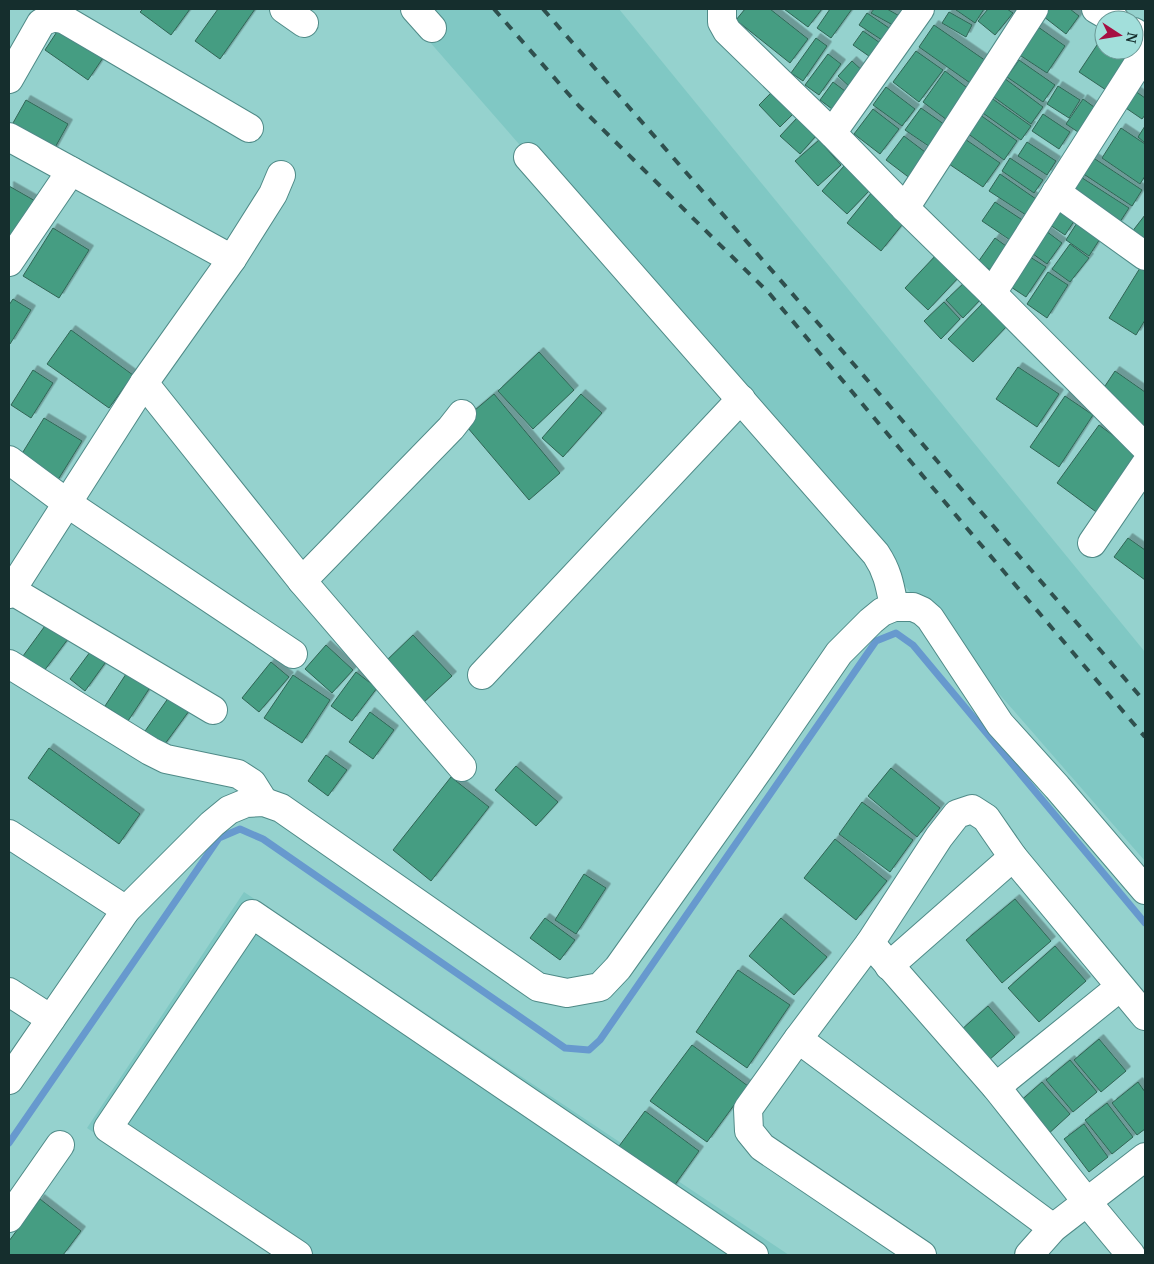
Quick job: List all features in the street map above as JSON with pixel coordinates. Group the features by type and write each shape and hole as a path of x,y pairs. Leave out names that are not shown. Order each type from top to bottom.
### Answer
{"street":[{"path":"722,9 722,22 727,32 992,293 1145,448"},
{"path":"832,134 920,9"},
{"path":"905,208 1034,9"},
{"path":"9,78 41,23 47,19 59,17 249,128"},
{"path":"992,293 1145,53"},
{"path":"9,137 232,259"},
{"path":"528,157 876,554 888,577 894,607"},
{"path":"9,262 71,171"},
{"path":"213,710 14,578 67,502 144,383 232,259 272,194 281,175"},
{"path":"1056,192 1145,256"},
{"path":"144,383 302,581 462,767"},
{"path":"482,675 741,399"},
{"path":"302,581 451,428 462,414"},
{"path":"9,460 67,502 293,654"},
{"path":"1092,544 1145,465"},
{"path":"9,1080 126,910 212,824 229,810 246,803 264,802 281,808 538,987 567,993 600,987 618,968 839,654 871,621 882,612 894,607 913,607 922,611 930,618 1000,724 1145,890"},
{"path":"9,664 166,759 238,774 252,783 264,802"},
{"path":"922,1255 762,1147 749,1131 748,1109 870,943 939,837 957,814 972,809 986,818 1013,857 1145,1016"},
{"path":"9,834 126,910"},
{"path":"889,966 1013,857"},
{"path":"298,1255 108,1128 252,914 754,1255"},
{"path":"870,943 996,1087 1131,1255"},
{"path":"996,1087 1120,987"},
{"path":"9,992 52,1019"},
{"path":"798,1039 1053,1228"},
{"path":"9,1218 60,1146"},
{"path":"1029,1255 1053,1228 1145,1157"}],"shaded area":[{"path":"401,9 619,9 1145,652 1145,861"},
{"path":"244,892 789,1255 278,1255 87,1128"}],"building":[{"path":"143,9 190,9 171,35 140,12"},
{"path":"218,9 255,9 220,59 195,41"},
{"path":"745,9 770,9 808,39 790,63 736,20"},
{"path":"784,9 822,9 808,27"},
{"path":"830,9 852,9 831,38 817,28"},
{"path":"874,9 887,9 905,19 900,29 871,13"},
{"path":"957,9 984,9 975,23"},
{"path":"988,9 1007,9 1013,13 995,35 978,21"},
{"path":"1042,9 1070,9 1079,16 1066,34 1039,13"},
{"path":"949,12 972,25 966,37 942,23"},
{"path":"867,13 895,32 888,44 859,25"},
{"path":"62,24 105,55 88,80 45,50"},
{"path":"1034,24 1065,46 1047,73 1015,52"},
{"path":"934,25 989,63 973,85 919,47"},
{"path":"863,31 886,47 876,61 853,45"},
{"path":"816,38 827,46 803,81 791,73"},
{"path":"1094,50 1094,60 1130,60 1109,92 1079,72"},
{"path":"916,51 943,70 919,102 893,82"},
{"path":"828,54 841,64 819,95 805,85"},
{"path":"1019,60 1055,85 1043,102 1007,77"},
{"path":"852,61 866,74 852,89 838,76"},
{"path":"945,71 974,93 951,123 923,102"},
{"path":"1004,78 1043,107 1031,124 991,95"},
{"path":"833,82 849,94 836,112 820,100"},
{"path":"1058,86 1080,100 1069,118 1047,104"},
{"path":"886,87 915,109 902,126 873,105"},
{"path":"1131,88 1145,98 1145,115 1142,119 1120,104"},
{"path":"772,92 793,114 780,127 759,105"},
{"path":"990,97 1031,126 1021,140 980,111"},
{"path":"1083,99 1101,112 1084,136 1066,124"},
{"path":"26,100 68,124 52,153 9,130"},
{"path":"921,108 948,127 933,149 905,130"},
{"path":"873,109 899,129 880,154 854,134"},
{"path":"976,112 1017,141 1004,160 963,130"},
{"path":"1043,114 1070,132 1059,149 1032,131"},
{"path":"797,118 816,136 800,154 780,136"},
{"path":"1145,126 1145,143 1138,137"},
{"path":"1121,128 1145,144 1145,176 1140,184 1102,158"},
{"path":"904,136 929,155 911,179 886,160"},
{"path":"962,137 1000,163 983,187 946,162"},
{"path":"819,140 841,165 818,186 795,161"},
{"path":"1027,142 1056,161 1047,175 1018,156"},
{"path":"1089,155 1142,190 1132,206 1079,171"},
{"path":"1010,158 1043,180 1034,193 1002,171"},
{"path":"844,166 870,190 847,214 822,191"},
{"path":"1073,172 1129,208 1118,225 1062,189"},
{"path":"1000,174 1036,199 1026,215 989,191"},
{"path":"9,186 37,202 9,249"},
{"path":"872,192 906,220 881,251 847,223"},
{"path":"995,202 1027,223 1013,242 982,221"},
{"path":"1057,202 1078,215 1065,235 1044,221"},
{"path":"1082,215 1105,231 1089,256 1066,240"},
{"path":"1145,215 1145,250 1128,237"},
{"path":"53,228 89,250 59,298 23,276"},
{"path":"1042,228 1062,243 1047,264 1026,249"},
{"path":"995,238 1013,251 997,274 978,262"},
{"path":"1070,244 1089,258 1070,282 1052,269"},
{"path":"938,253 961,275 928,310 905,288"},
{"path":"1027,255 1046,267 1026,297 1008,285"},
{"path":"1140,268 1145,271 1145,320 1136,335 1109,318"},
{"path":"1048,272 1068,285 1047,318 1027,304"},
{"path":"966,281 982,298 963,318 946,300"},
{"path":"13,299 31,310 10,344 9,305"},
{"path":"944,302 960,319 941,339 924,321"},
{"path":"983,303 1007,326 973,362 948,339"},
{"path":"71,330 133,375 109,408 47,364"},
{"path":"539,352 574,390 533,429 498,391"},
{"path":"1018,367 1059,394 1037,427 996,399"},
{"path":"33,370 53,383 31,418 11,405"},
{"path":"1115,371 1145,392 1145,428 1099,395"},
{"path":"494,394 560,473 529,500 462,421"},
{"path":"581,394 602,413 563,457 542,438"},
{"path":"1065,396 1093,415 1059,467 1030,447"},
{"path":"44,418 82,441 56,483 18,460"},
{"path":"1099,425 1145,459 1103,517 1057,483"},
{"path":"1128,538 1145,550 1145,580 1114,557"},
{"path":"50,619 71,635 44,671 23,656"},
{"path":"413,635 452,676 422,704 384,663"},
{"path":"326,645 353,670 332,693 305,669"},
{"path":"93,648 108,659 85,691 70,679"},
{"path":"271,662 289,677 259,712 242,698"},
{"path":"128,671 151,686 128,721 105,706"},
{"path":"356,672 377,688 352,721 331,706"},
{"path":"293,675 330,700 302,743 264,718"},
{"path":"169,697 189,711 162,748 143,734"},
{"path":"370,712 394,730 373,759 349,742"},
{"path":"49,748 140,814 119,844 28,778"},
{"path":"326,755 347,770 328,796 308,781"},
{"path":"516,766 558,802 536,826 495,790"},
{"path":"891,768 940,808 917,837 868,796"},
{"path":"451,777 489,807 431,881 393,850"},
{"path":"862,802 913,840 890,872 839,834"},
{"path":"835,839 887,881 856,920 804,878"},
{"path":"584,874 606,888 576,934 555,920"},
{"path":"1015,899 1051,941 1002,983 966,940"},
{"path":"545,918 575,940 560,960 530,938"},
{"path":"781,918 827,957 794,995 749,956"},
{"path":"1055,946 1086,981 1039,1022 1008,988"},
{"path":"738,970 790,1005 747,1068 696,1032"},
{"path":"988,1006 1015,1037 988,1061 961,1030"},
{"path":"1099,1039 1126,1071 1101,1092 1074,1060"},
{"path":"692,1045 748,1086 707,1142 650,1101"},
{"path":"1070,1060 1097,1092 1073,1112 1046,1080"},
{"path":"1042,1082 1070,1114 1046,1136 1017,1104"},
{"path":"1138,1082 1145,1092 1145,1129 1137,1135 1112,1103"},
{"path":"1107,1103 1133,1137 1112,1154 1085,1120"},
{"path":"645,1111 699,1151 669,1193 614,1153"},
{"path":"1084,1124 1108,1157 1089,1172 1064,1139"},
{"path":"40,1199 81,1231 63,1255 9,1255 9,1241"}],"waterway":[{"path":"9,1143 219,838 240,829 263,839 565,1048 589,1050 600,1040 876,641 896,633 913,645 1145,923"}],"railway":[{"path":"494,9 579,106 769,293 1145,737"},
{"path":"543,9 838,346 1145,702"}]}
